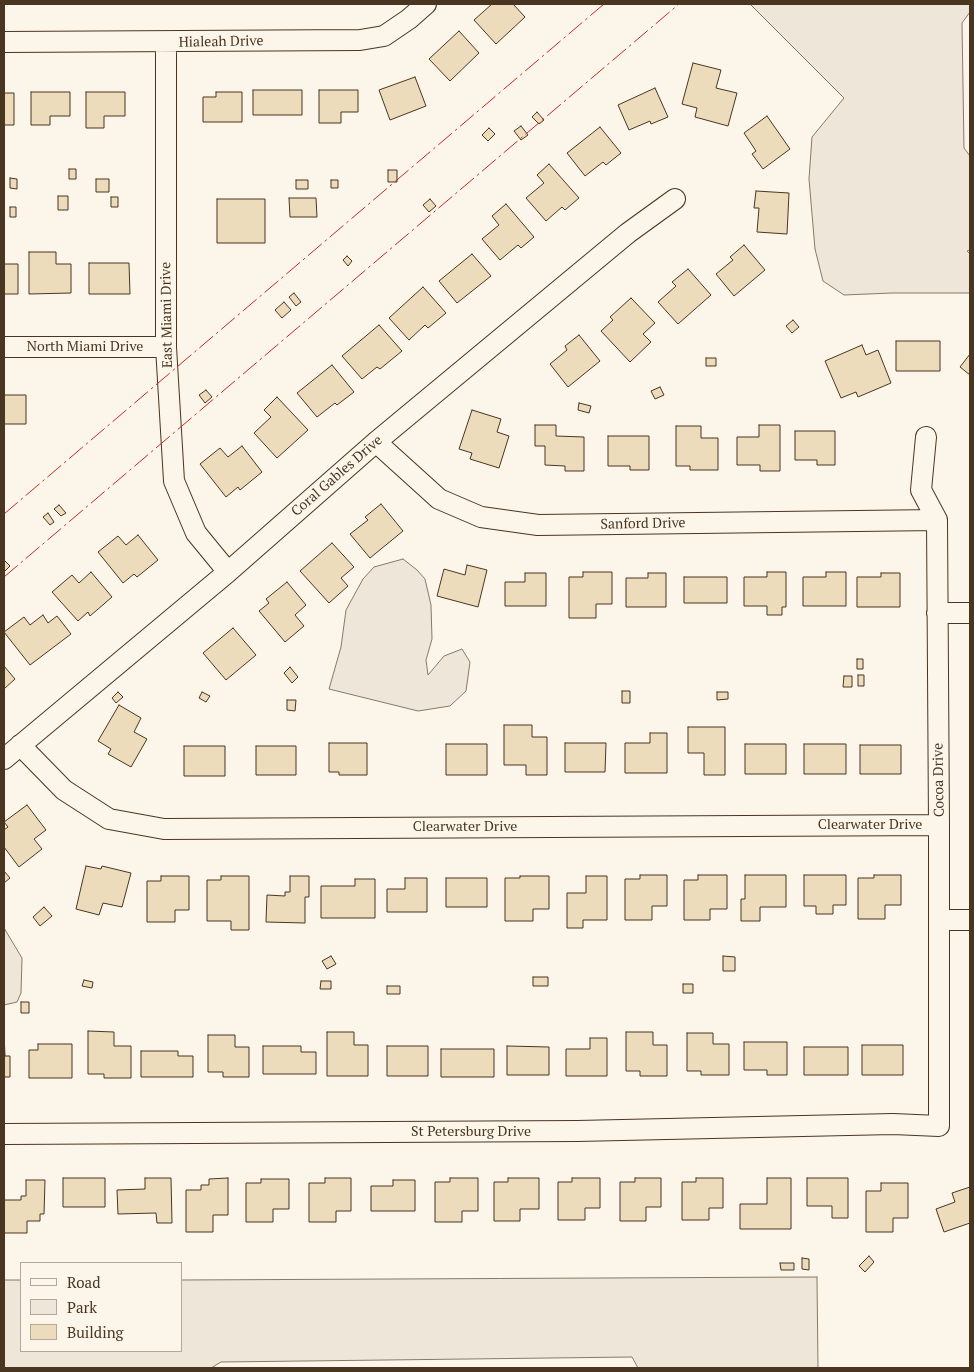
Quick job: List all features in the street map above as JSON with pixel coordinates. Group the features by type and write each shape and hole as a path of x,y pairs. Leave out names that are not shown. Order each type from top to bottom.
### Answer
{"street":[{"name":"Hialeah Drive","path":"4,42 360,40 384,36 409,19 426,4"},
{"name":"East Miami Drive","path":"166,42 166,347 174,481 196,533 228,572"},
{"name":"Coral Gables Drive","path":"4,759 228,572 376,442 628,233 675,199"},
{"name":"North Miami Drive","path":"4,347 166,347"},
{"name":"Cocoa Drive","path":"926,437 920,490 937,520 939,1126"},
{"name":"Sanford Drive","path":"376,442 439,499 481,517 538,525 937,520"},
{"path":"937,613 970,613"},
{"name":"Clearwater Drive","path":"20,745 64,790 109,819 164,829 939,825"},
{"path":"939,920 970,920"},
{"name":"St Petersburg Drive","path":"4,1134 578,1131 893,1124 939,1126"}],"green space":[{"path":"750,4 970,4 970,12 962,23 964,148 970,156 970,250 967,251 970,254 970,293 844,295 823,281 815,249 809,179 812,137 844,98"},
{"path":"403,559 425,579 431,605 432,639 426,660 428,675 444,656 462,649 470,662 466,691 450,706 418,711 329,689 341,647 346,610 363,579 374,567"},
{"path":"4,928 22,958 21,993 17,1002 4,1005"},
{"path":"817,1277 818,1368 638,1368 632,1357 221,1362 211,1368 4,1368 4,1280 20,1280 20,1352 182,1352 182,1280"}],"building":[{"path":"492,4 513,4 525,17 496,44 474,20"},
{"path":"459,31 479,53 450,81 429,59"},
{"path":"693,63 721,70 716,88 737,93 728,126 695,117 697,108 682,104"},
{"path":"415,77 426,106 390,120 379,90"},
{"path":"655,88 668,117 651,124 650,121 629,130 618,105"},
{"path":"253,90 302,90 302,115 253,115"},
{"path":"319,90 358,90 358,112 341,112 341,123 319,123"},
{"path":"31,92 70,92 70,116 50,116 50,125 31,125"},
{"path":"86,92 125,92 125,116 104,116 104,128 86,128"},
{"path":"216,92 242,92 242,122 203,122 203,97 216,97"},
{"path":"4,93 14,93 14,125 4,125"},
{"path":"537,112 544,120 539,124 532,117"},
{"path":"767,116 790,149 763,169 752,154 756,151 744,133"},
{"path":"521,126 528,135 521,140 514,131"},
{"path":"600,127 621,153 606,165 603,162 585,176 567,153"},
{"path":"489,128 495,134 488,141 482,135"},
{"path":"549,164 579,198 565,210 562,207 546,221 526,198 544,183 537,175"},
{"path":"69,169 76,169 76,179 69,179"},
{"path":"388,170 397,170 397,182 388,182"},
{"path":"10,178 17,179 17,189 10,188"},
{"path":"96,179 109,179 109,192 96,192"},
{"path":"296,180 308,180 308,189 296,189"},
{"path":"331,180 338,180 338,188 331,188"},
{"path":"756,191 789,193 787,234 757,232 759,208 754,208"},
{"path":"58,196 68,196 68,210 58,210"},
{"path":"111,197 118,197 118,207 111,207"},
{"path":"289,198 316,198 317,217 290,217"},
{"path":"217,199 265,199 265,243 217,243"},
{"path":"430,199 436,206 429,212 423,205"},
{"path":"506,204 534,237 521,248 518,245 500,260 482,239 499,225 492,216"},
{"path":"10,207 16,207 16,217 10,217"},
{"path":"744,245 765,270 734,296 716,274 733,260 730,257"},
{"path":"29,252 56,252 56,264 71,264 71,293 29,294"},
{"path":"472,254 491,276 457,303 439,281"},
{"path":"347,256 352,261 348,266 343,260"},
{"path":"89,263 129,263 130,294 89,294"},
{"path":"4,264 18,264 18,294 4,294"},
{"path":"688,269 711,295 678,324 658,302 676,286 672,282"},
{"path":"423,287 446,313 428,328 425,325 409,340 389,318"},
{"path":"294,293 301,302 296,306 289,297"},
{"path":"631,298 655,323 643,334 651,342 630,362 601,331 613,320 610,317"},
{"path":"284,302 291,310 282,318 275,310"},
{"path":"793,320 799,327 792,333 786,326"},
{"path":"379,325 402,351 380,369 377,367 362,379 342,356"},
{"path":"579,335 600,361 568,387 550,364 567,350 565,346"},
{"path":"896,341 940,341 940,371 896,371"},
{"path":"862,345 866,355 878,350 891,383 858,397 856,392 841,398 825,361"},
{"path":"970,354 970,375 960,367"},
{"path":"706,358 716,358 716,366 706,366"},
{"path":"332,365 354,392 337,405 335,403 317,417 297,393"},
{"path":"660,387 664,395 655,399 651,391"},
{"path":"206,390 212,397 205,403 199,395"},
{"path":"4,395 26,395 26,424 4,424"},
{"path":"277,397 308,430 277,458 254,433 271,417 264,410"},
{"path":"579,403 591,406 589,413 578,410"},
{"path":"472,410 501,419 497,432 509,436 499,468 470,459 472,453 459,449"},
{"path":"535,425 556,425 556,436 584,437 584,471 565,471 565,466 545,465 545,446 535,446"},
{"path":"759,425 780,425 780,471 760,471 760,465 737,465 737,437 759,437"},
{"path":"676,426 701,426 701,438 718,438 718,470 690,470 690,466 676,466"},
{"path":"795,431 835,431 835,465 817,465 817,460 795,460"},
{"path":"608,436 649,436 649,470 630,470 630,466 608,466"},
{"path":"242,446 262,472 240,490 238,487 226,497 200,464 220,448 228,457"},
{"path":"381,504 403,531 370,558 350,534 368,520 365,517"},
{"path":"59,505 66,513 61,516 54,509"},
{"path":"48,513 54,522 50,525 43,517"},
{"path":"138,535 158,560 137,577 134,574 123,583 98,552 118,536 126,545"},
{"path":"332,543 354,567 341,578 348,586 329,603 300,571"},
{"path":"4,560 10,566 4,572"},
{"path":"467,565 487,570 478,607 437,596 444,569 465,575"},
{"path":"91,572 112,597 90,616 88,612 78,621 52,592 72,575 79,583"},
{"path":"583,572 612,572 612,604 596,604 596,618 569,618 569,577 583,577"},
{"path":"767,572 786,572 786,607 782,607 782,615 767,615 767,606 744,606 744,577 767,577"},
{"path":"826,572 846,572 846,606 803,606 803,577 826,577"},
{"path":"525,573 546,573 546,606 505,606 505,582 525,582"},
{"path":"648,573 666,573 666,607 626,607 626,578 648,578"},
{"path":"881,573 900,573 900,607 857,607 857,577 881,577"},
{"path":"684,577 727,577 727,603 684,603"},
{"path":"287,582 306,605 295,615 304,626 285,642 259,611 269,603 266,599"},
{"path":"43,615 48,623 57,616 71,634 30,665 4,632 24,617 30,625"},
{"path":"233,628 256,655 226,680 203,653"},
{"path":"857,659 863,659 863,669 857,669"},
{"path":"4,666 15,679 4,689"},
{"path":"290,667 298,677 292,683 284,673"},
{"path":"858,675 864,675 864,686 858,686"},
{"path":"844,676 852,676 852,687 843,687"},
{"path":"622,691 630,691 630,703 622,703"},
{"path":"118,692 123,697 116,703 112,698"},
{"path":"202,692 210,696 206,702 199,698"},
{"path":"717,692 728,692 728,699 717,700"},
{"path":"287,700 296,700 295,711 287,710"},
{"path":"119,705 141,718 134,732 147,739 131,767 108,754 111,749 98,741"},
{"path":"504,725 532,725 532,737 547,737 547,775 526,775 526,765 504,765"},
{"path":"688,727 725,727 725,775 704,775 704,753 688,753"},
{"path":"650,733 667,733 667,773 625,773 625,743 650,743"},
{"path":"329,743 367,743 367,775 339,775 339,772 329,772"},
{"path":"565,743 606,743 605,772 565,772"},
{"path":"446,744 487,744 487,775 446,775"},
{"path":"745,744 786,744 786,774 745,774"},
{"path":"804,744 846,744 846,774 804,774"},
{"path":"860,745 901,745 901,774 860,774"},
{"path":"184,746 225,746 225,776 184,776"},
{"path":"256,746 296,746 296,775 256,775"},
{"path":"27,805 46,830 34,839 42,849 19,867 4,847 4,830 8,827 4,822"},
{"path":"86,866 101,869 102,866 131,873 122,907 103,903 99,915 76,909"},
{"path":"4,871 10,878 4,883"},
{"path":"640,875 667,875 667,906 652,906 652,920 625,920 625,879 640,879"},
{"path":"698,875 727,875 727,909 710,909 710,920 684,920 684,880 698,880"},
{"path":"745,875 786,875 786,907 760,907 760,921 741,921 741,899 745,899"},
{"path":"804,875 846,875 846,905 833,905 833,914 816,914 816,906 804,906"},
{"path":"874,875 901,875 901,905 885,905 885,919 858,919 858,878 874,878"},
{"path":"161,876 189,876 189,910 175,910 175,922 147,922 147,881 161,881"},
{"path":"221,876 249,876 249,930 231,930 231,921 207,921 207,880 221,880"},
{"path":"290,876 309,876 309,897 305,897 305,923 266,922 267,895 285,896 285,892 290,892"},
{"path":"520,876 549,876 549,909 533,909 533,921 505,921 505,878 520,878"},
{"path":"586,876 607,876 607,920 583,920 583,928 567,928 567,893 586,893"},
{"path":"405,878 427,878 427,912 387,912 387,889 405,889"},
{"path":"446,878 487,878 487,907 446,907"},
{"path":"355,879 375,879 375,918 321,918 321,886 355,886"},
{"path":"44,907 52,916 40,926 33,917"},
{"path":"331,956 336,964 327,969 322,961"},
{"path":"723,956 735,957 735,971 723,971"},
{"path":"533,977 548,977 548,986 533,986"},
{"path":"84,980 93,982 92,988 82,986"},
{"path":"321,981 331,981 331,989 320,989"},
{"path":"683,984 693,984 693,993 683,993"},
{"path":"387,986 400,986 400,994 387,994"},
{"path":"21,1002 29,1002 29,1013 21,1013"},
{"path":"88,1031 114,1032 114,1046 131,1046 131,1078 104,1078 104,1074 88,1074"},
{"path":"327,1032 354,1032 354,1045 368,1045 368,1076 327,1076"},
{"path":"626,1032 653,1032 653,1045 667,1045 667,1076 640,1076 640,1071 626,1071"},
{"path":"687,1033 713,1033 713,1044 729,1044 729,1075 701,1075 701,1071 687,1071"},
{"path":"4,1034 5,1056 10,1056 10,1077 4,1077"},
{"path":"208,1035 235,1035 235,1047 249,1047 249,1077 223,1077 223,1072 208,1072"},
{"path":"590,1038 607,1038 607,1076 566,1076 566,1049 590,1049"},
{"path":"744,1042 787,1042 787,1075 767,1075 767,1070 744,1070"},
{"path":"38,1044 72,1044 72,1078 29,1078 29,1050 38,1050"},
{"path":"862,1045 903,1045 903,1075 862,1075"},
{"path":"263,1046 301,1046 301,1052 316,1052 316,1074 263,1074"},
{"path":"387,1046 428,1046 428,1076 387,1076"},
{"path":"507,1046 549,1047 549,1075 507,1075"},
{"path":"804,1047 848,1047 848,1075 804,1075"},
{"path":"441,1049 494,1049 494,1077 441,1077"},
{"path":"141,1051 178,1051 178,1056 193,1056 193,1077 141,1077"},
{"path":"63,1178 105,1178 105,1207 63,1207"},
{"path":"145,1178 171,1178 172,1223 157,1223 156,1213 118,1214 117,1190 145,1189"},
{"path":"228,1178 228,1215 213,1215 213,1232 186,1232 186,1190 201,1190 201,1185 209,1185 209,1179"},
{"path":"325,1178 351,1178 351,1211 336,1211 336,1222 309,1222 309,1183 325,1183"},
{"path":"450,1178 478,1178 478,1211 462,1211 462,1222 435,1222 435,1182 450,1182"},
{"path":"508,1178 539,1178 539,1209 520,1209 520,1221 494,1221 494,1182 508,1182"},
{"path":"572,1178 600,1178 600,1208 585,1208 585,1220 558,1220 558,1182 572,1182"},
{"path":"635,1178 661,1178 661,1207 646,1207 646,1221 620,1221 620,1182 635,1182"},
{"path":"696,1178 723,1178 723,1208 709,1208 709,1220 682,1220 682,1182 696,1182"},
{"path":"767,1178 791,1178 791,1229 740,1229 740,1204 767,1204"},
{"path":"807,1178 848,1178 848,1218 832,1218 832,1206 807,1206"},
{"path":"261,1179 289,1179 289,1209 273,1209 273,1222 246,1222 246,1183 261,1183"},
{"path":"26,1180 45,1180 44,1214 40,1214 40,1221 27,1221 27,1233 4,1233 4,1200 21,1200 21,1196 26,1196"},
{"path":"393,1180 415,1180 415,1211 371,1211 371,1186 393,1186"},
{"path":"881,1183 908,1183 908,1218 893,1218 893,1232 866,1232 866,1191 881,1191"},
{"path":"970,1187 970,1223 944,1232 936,1209 955,1202 952,1193"},
{"path":"869,1256 874,1262 865,1272 859,1266"},
{"path":"802,1258 809,1259 809,1270 802,1269"},
{"path":"780,1263 794,1263 794,1270 781,1270"}],"power":[{"path":"4,514 604,4"},
{"path":"4,577 679,4"}]}
